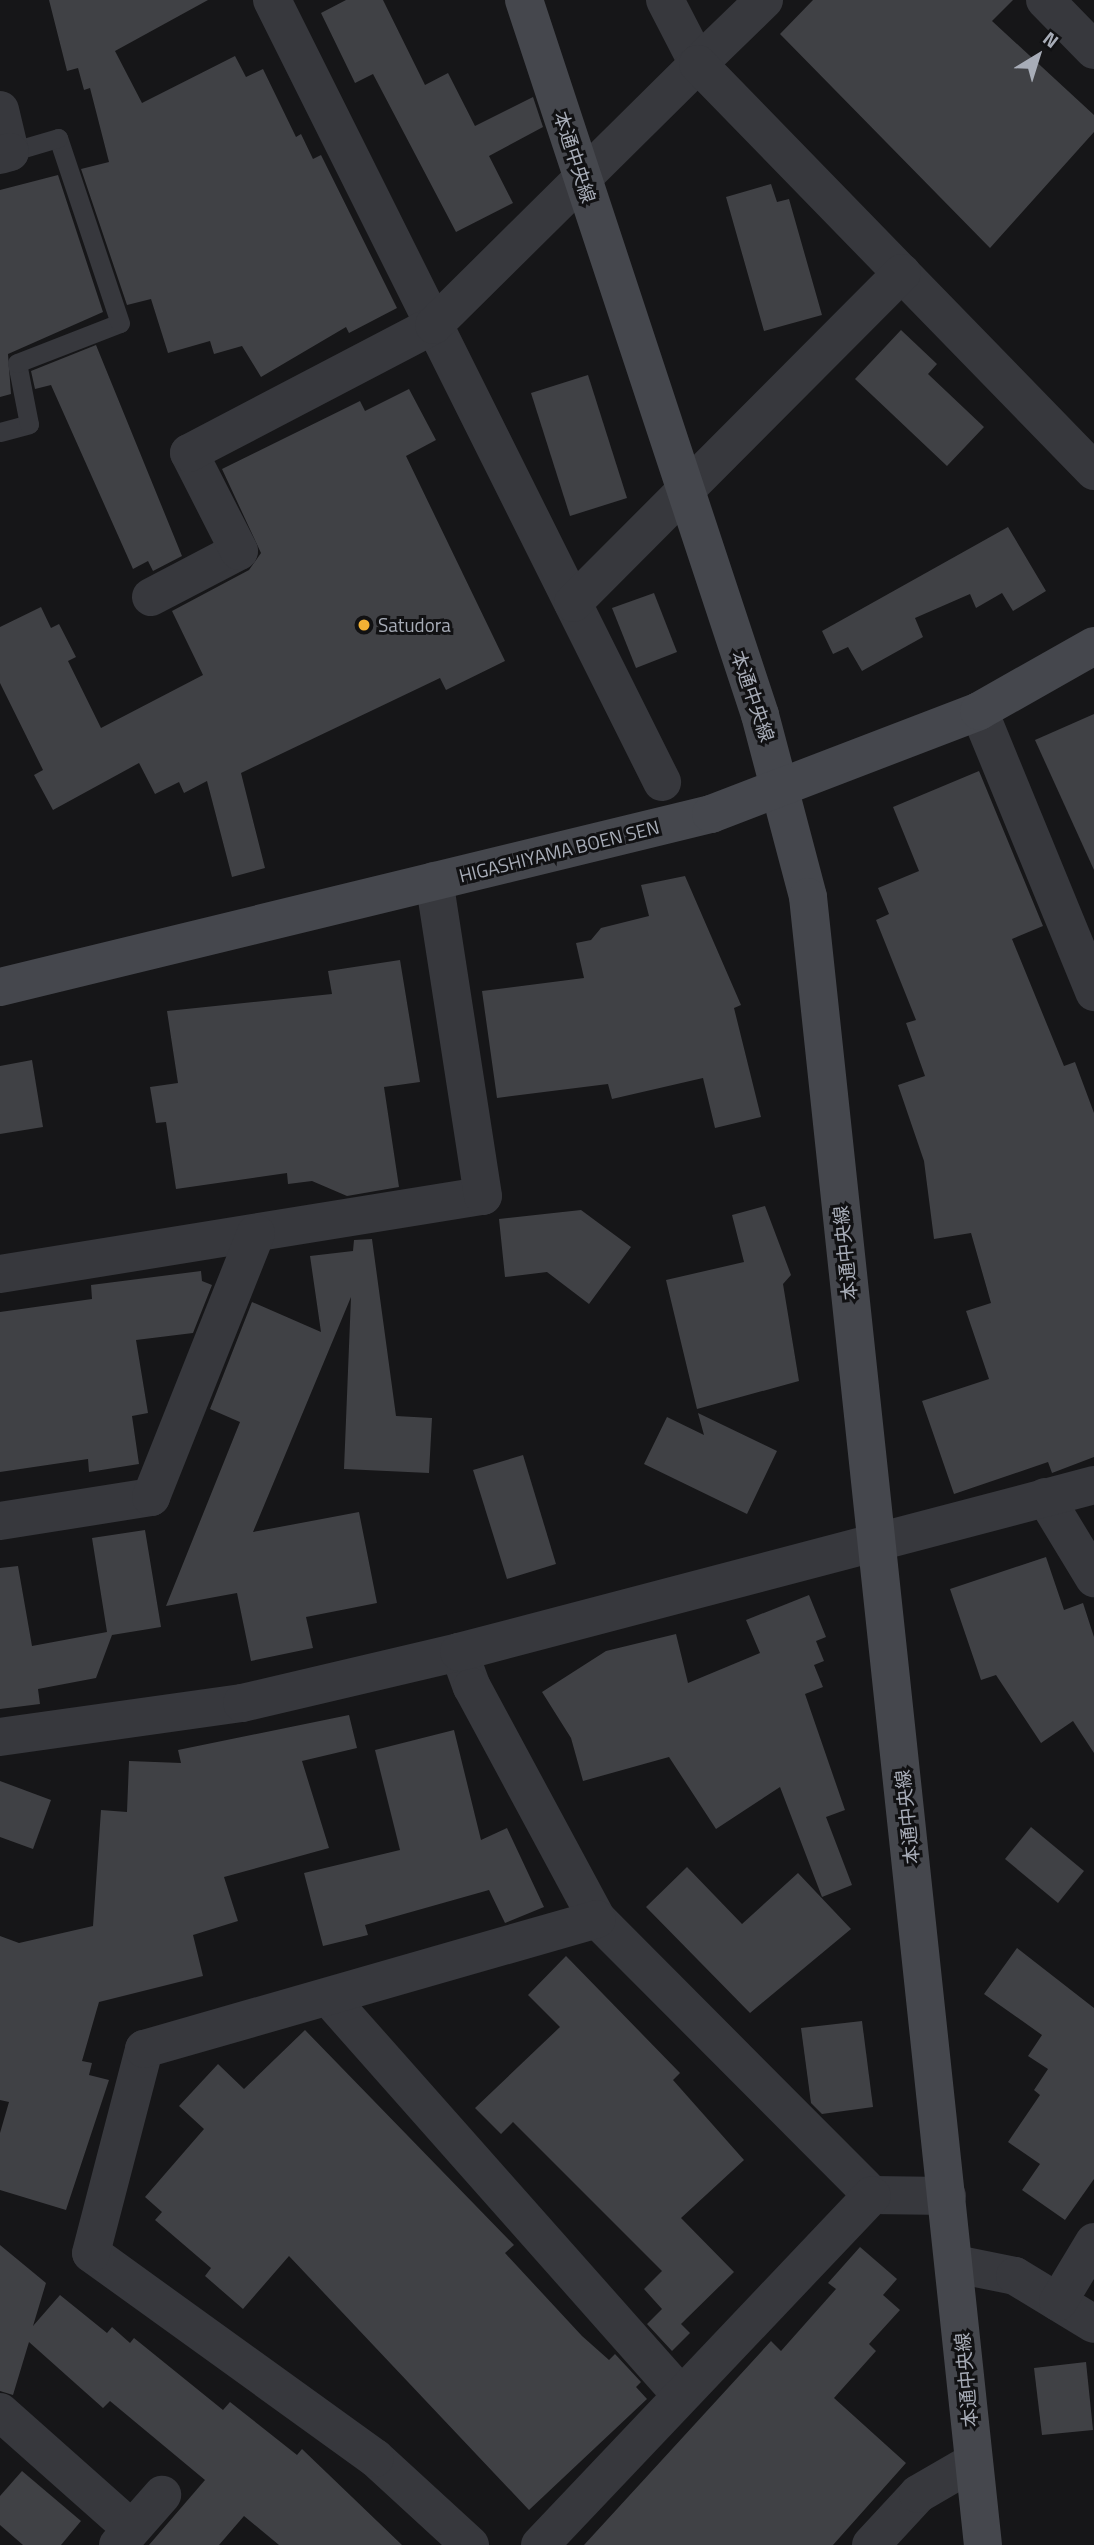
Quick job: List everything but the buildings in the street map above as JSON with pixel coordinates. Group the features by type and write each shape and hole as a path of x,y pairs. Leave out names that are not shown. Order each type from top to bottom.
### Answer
{"street":[{"path":"272,0 662,782"},
{"name":"本通中央線","path":"524,0 682,490 783,786 808,897 875,1542 956,2264 983,2545"},
{"path":"665,0 698,64 1094,471"},
{"path":"151,597 239,551 189,453 434,325 764,0"},
{"path":"1045,0 1094,50"},
{"path":"0,110 5,153"},
{"path":"573,603 682,490 902,273"},
{"name":"HIGASHIYAMA BOEN SEN","path":"0,987 711,814 783,786 851,765 979,711 1094,646"},
{"path":"979,711 1094,992"},
{"path":"0,1274 483,1196 434,881"},
{"path":"0,1521 151,1497 256,1233"},
{"path":"0,1737 242,1703 459,1652 1094,1485"},
{"path":"1045,1497 1094,1578"},
{"path":"459,1652 471,1687 597,1919 872,2195 947,2196"},
{"path":"470,2545 374,2458 91,2253 144,2049 330,1999 597,1919"},
{"path":"330,1999 681,2395"},
{"path":"540,2545 872,2195"},
{"path":"1058,2302 1094,2242"},
{"path":"956,2264 1015,2276 1094,2324"},
{"path":"0,2412 125,2537 162,2495"},
{"path":"871,2545 918,2494 973,2462"}],"lane":[{"path":"0,432 29,424 17,363 120,323 58,138 5,153"}],"place":[{"name":"Satudora","path":"364,625"}]}
